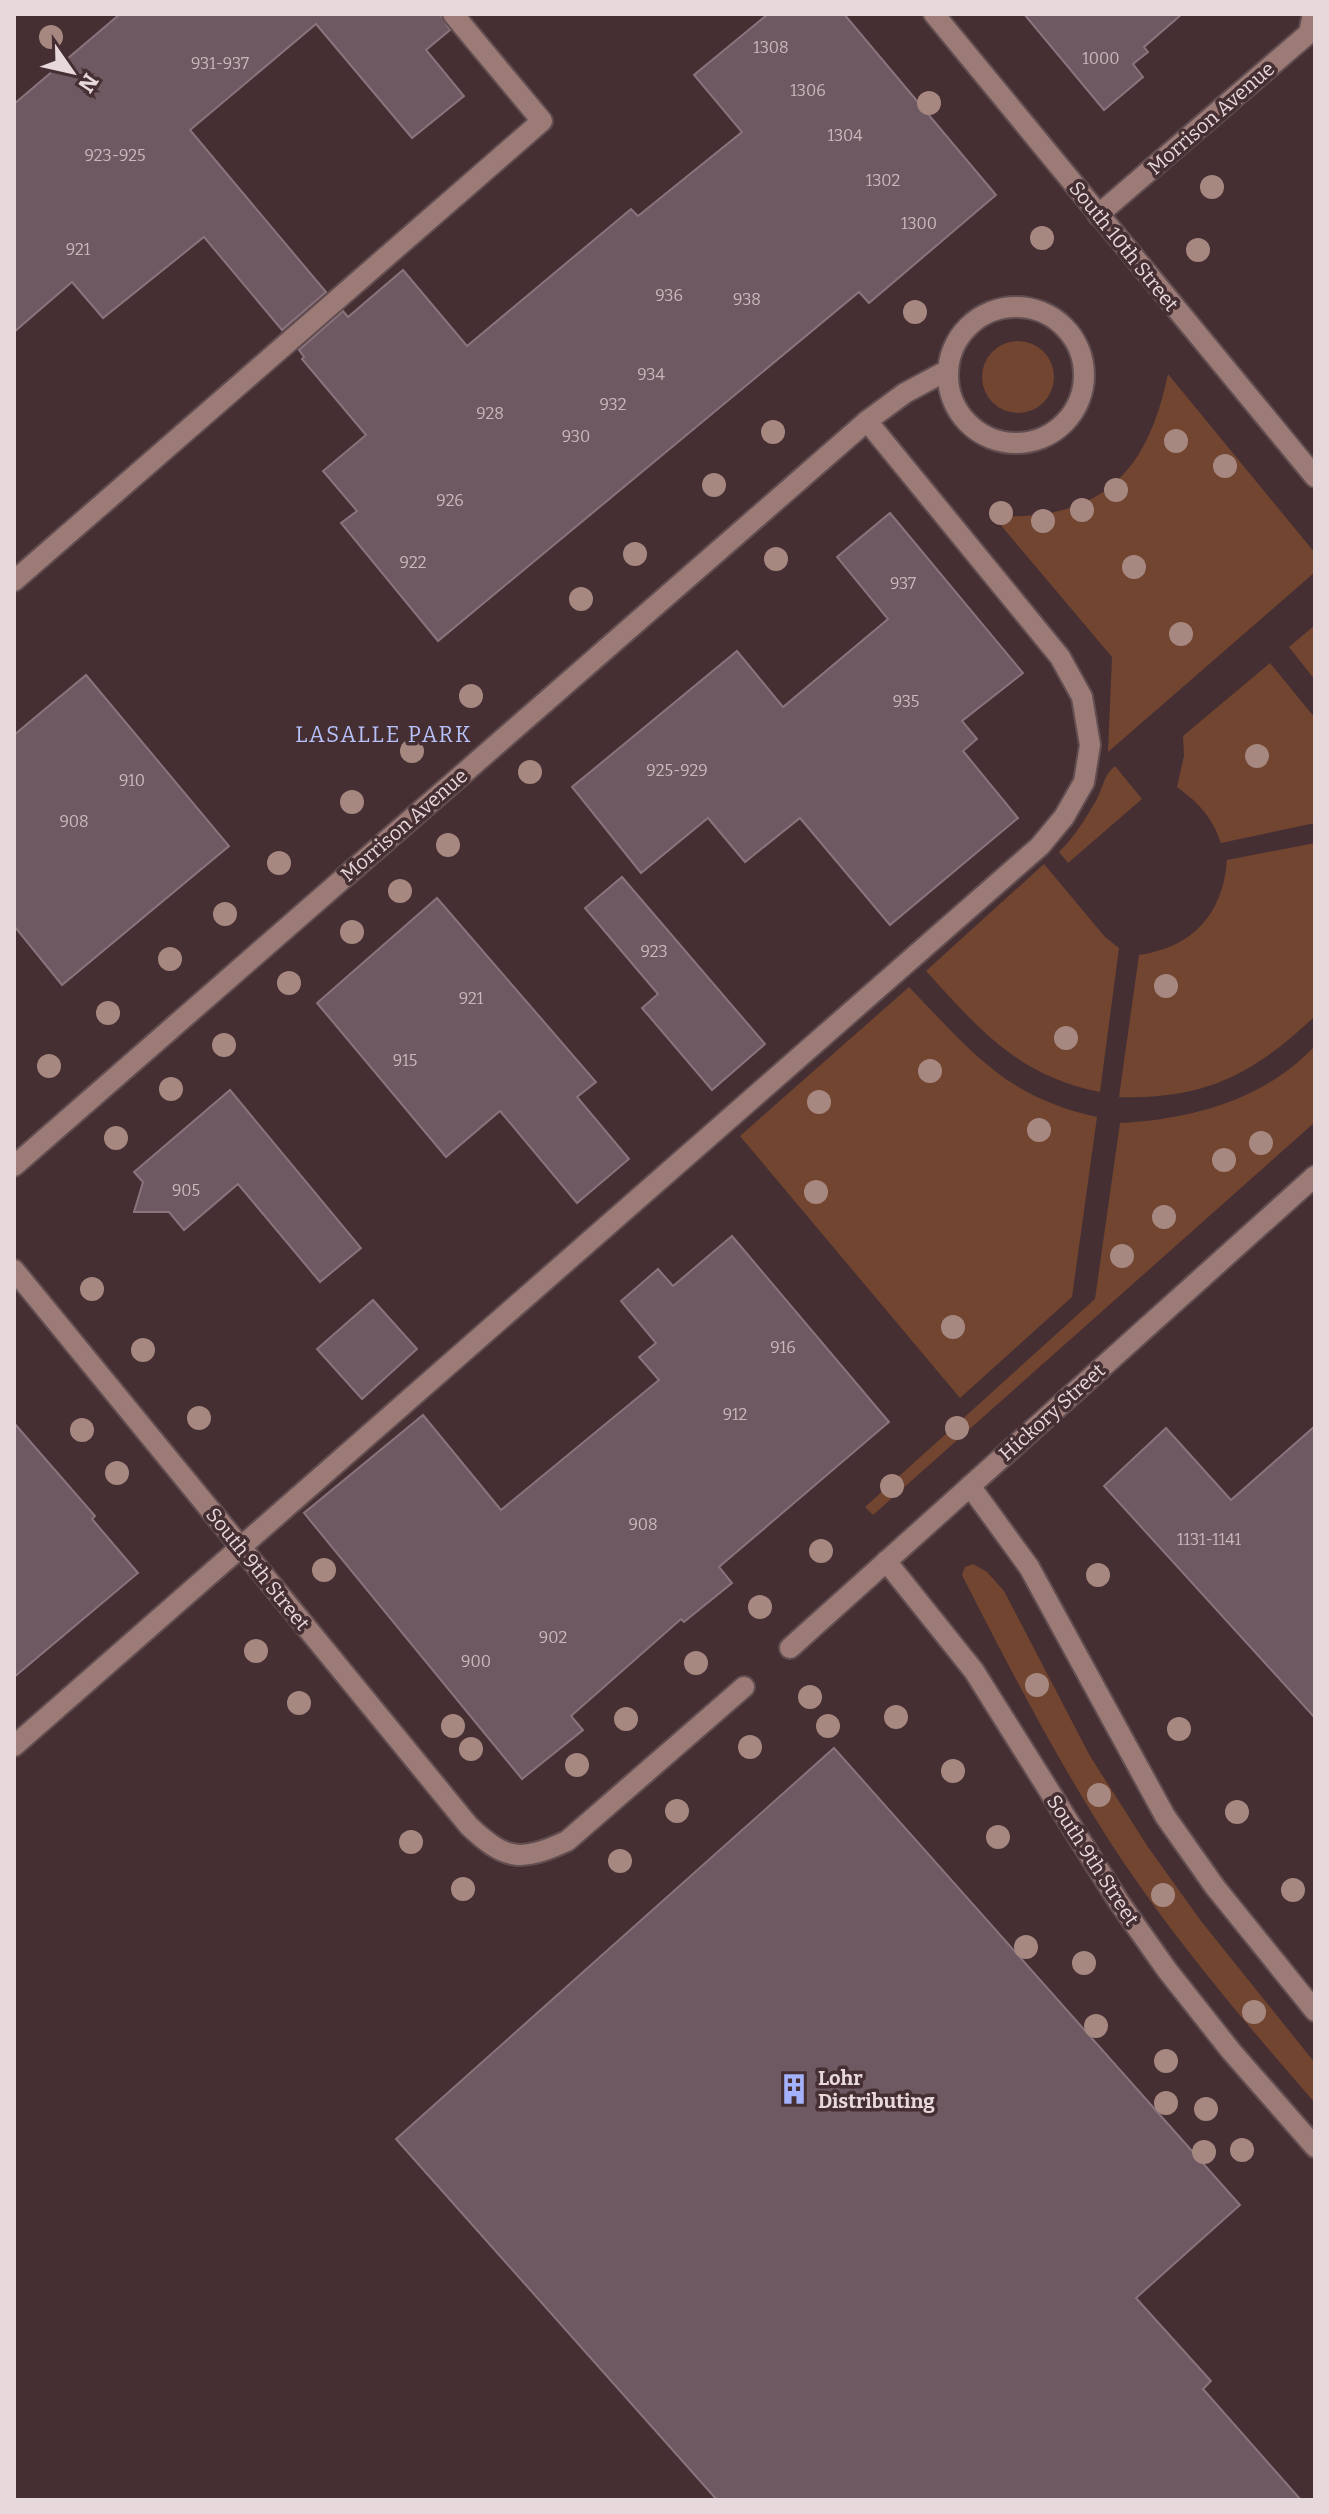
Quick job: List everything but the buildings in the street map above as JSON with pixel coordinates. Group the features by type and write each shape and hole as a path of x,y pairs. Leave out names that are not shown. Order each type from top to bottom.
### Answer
{"street":[{"path":"14,581 542,121 453,14"},
{"name":"South 10th Street","path":"934,14 1315,477"},
{"name":"Morrison Avenue","path":"1098,215 1309,33 1313,14"},
{"path":"1009,307 1033,309 1054,318 1071,334 1082,355 1084,377 1080,398 1070,417 1054,432 1035,441 1013,443 992,439 973,428 959,412 950,392 948,370 953,347 966,328 986,313 1009,307"},
{"name":"Morrison Avenue","path":"14,1166 867,421 905,393 948,370"},
{"path":"14,1746 1040,846 1064,817 1084,782 1090,745 1082,697 1060,657 867,421"},
{"name":"Hickory Street","path":"790,1648 1315,1176"},
{"name":"South 9th Street","path":"14,1270 469,1826 489,1845 513,1855 540,1854 567,1841 744,1687"},
{"path":"970,1486 1029,1567 1165,1816 1215,1887 1315,2011"},
{"name":"South 9th Street","path":"886,1561 974,1671 1119,1902 1167,1970 1231,2051 1315,2147"}],"shaded area":[{"path":"1018,341 1038,347 1048,357 1054,377 1048,397 1038,407 1018,413 998,407 988,397 982,377 988,357 998,347"},
{"path":"1168,374 1315,553 1315,572 1108,752 1112,657 993,516 1063,510 1090,500 1113,485 1132,465 1147,440"},
{"path":"1315,625 1315,680 1289,647"},
{"path":"1270,663 1315,718 1315,823 1221,843 1204,811 1177,787 1184,756 1183,736"},
{"path":"1115,766 1142,799 1068,863 1059,852 1084,820"},
{"path":"1315,843 1315,1016 1271,1054 1226,1079 1177,1094 1119,1097 1139,955 1175,944 1202,925 1219,896 1227,860"},
{"path":"1044,864 1105,937 1119,948 1100,1092 1045,1074 1023,1062 983,1031 926,971"},
{"path":"909,987 971,1051 1013,1084 1065,1108 1097,1117 1072,1297 960,1398 740,1136"},
{"path":"1315,1046 1315,1122 873,1515 865,1507 1095,1299 1120,1123 1174,1117 1225,1103 1273,1080"},
{"path":"973,1564 987,1572 1004,1591 1090,1756 1148,1847 1201,1921 1315,2063 1315,2103 1193,1958 1103,1831 1040,1723 962,1575 965,1567"}],"place":[{"name":"Lohr Distributing","path":"794,2089"}],"district":[{"name":"LASALLE PARK","path":"384,734"}]}
